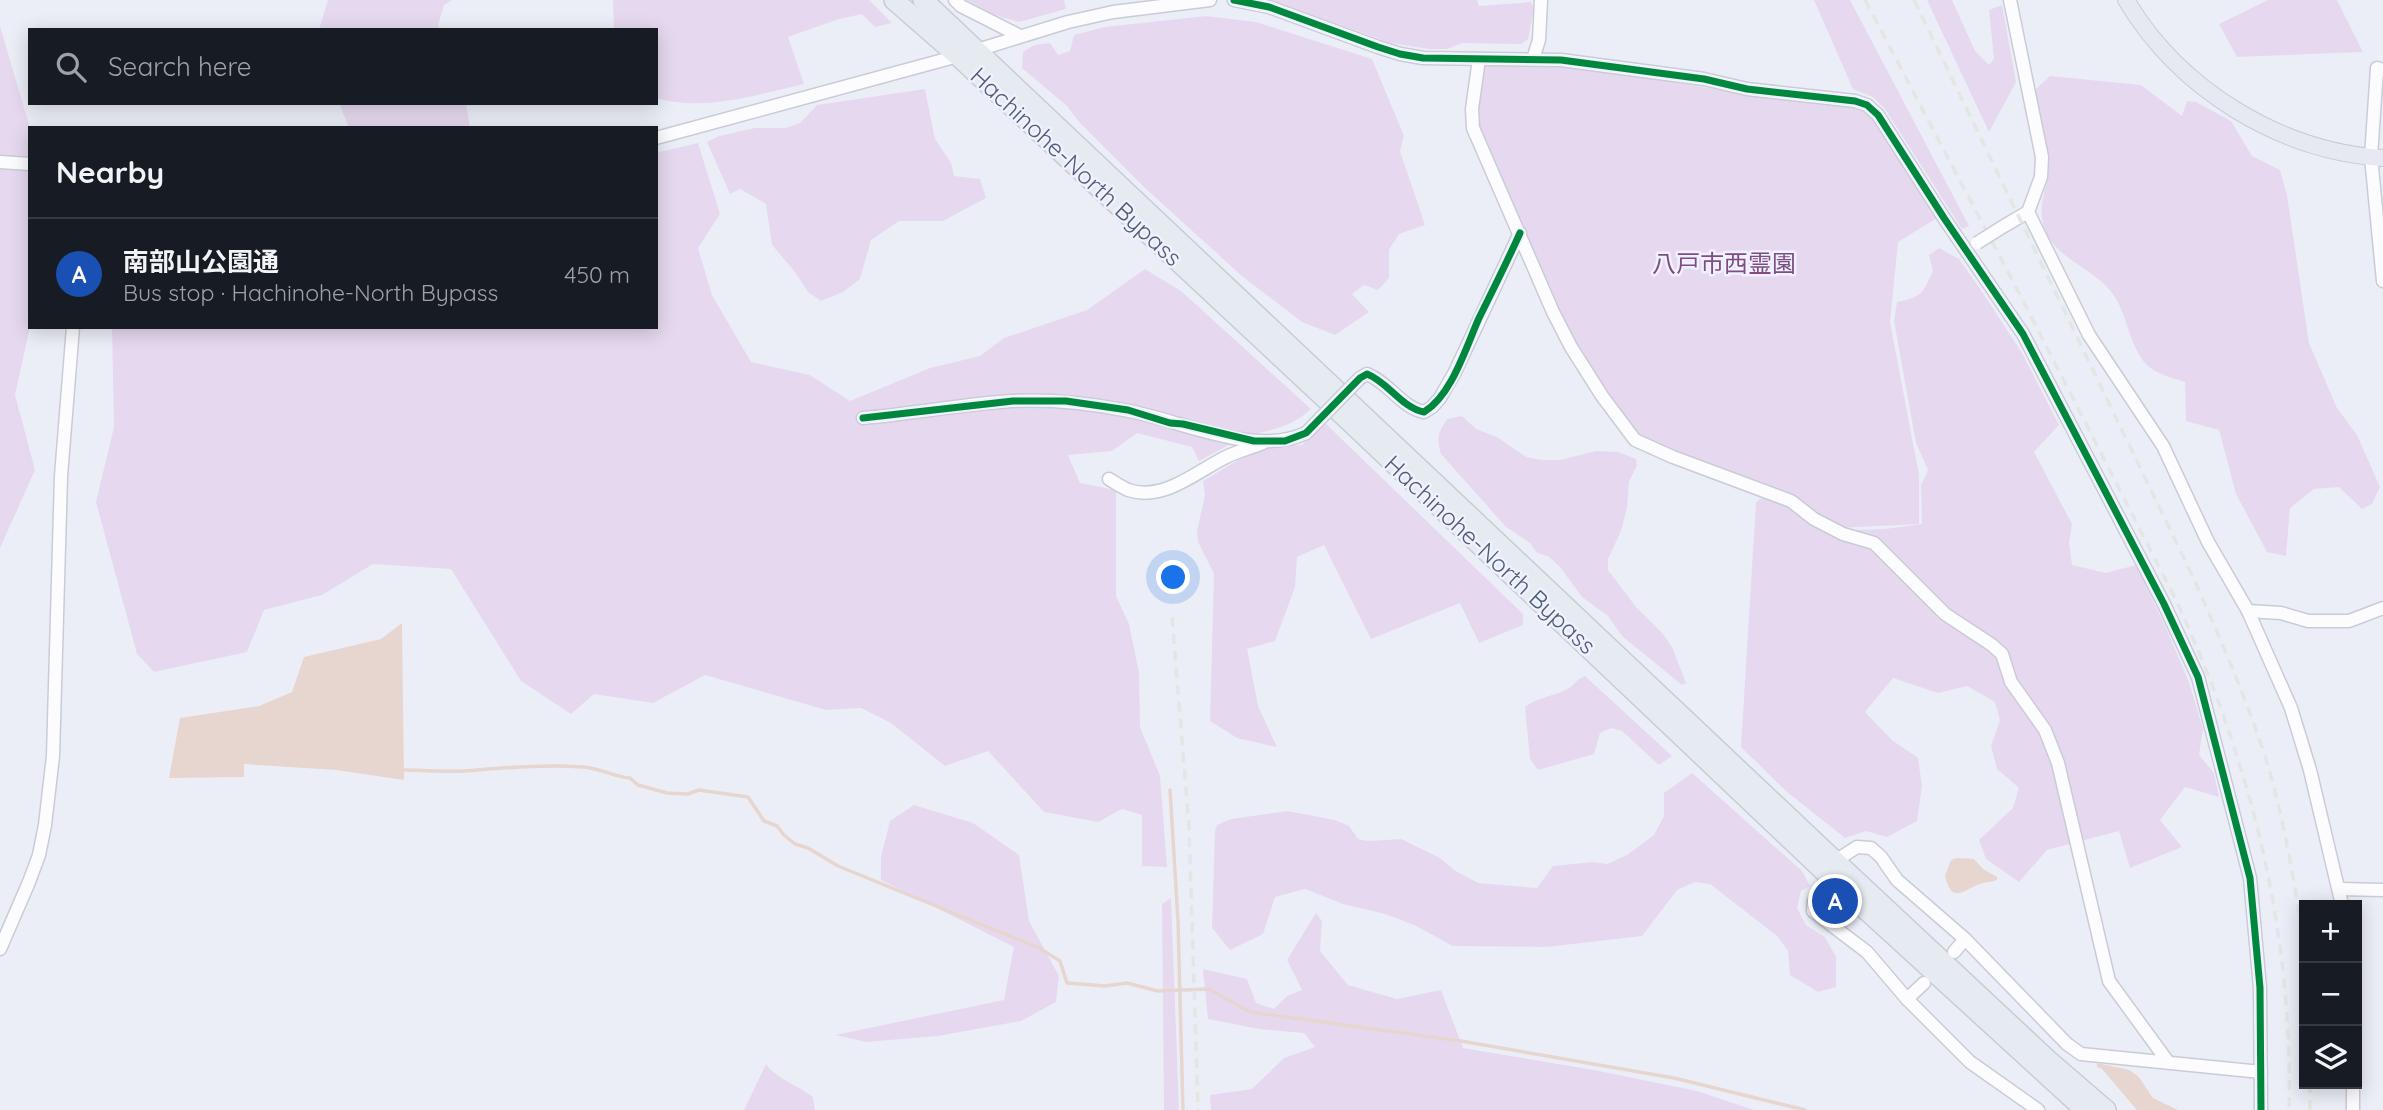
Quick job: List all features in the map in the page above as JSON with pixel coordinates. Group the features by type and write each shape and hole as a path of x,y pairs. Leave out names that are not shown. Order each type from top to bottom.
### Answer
{"highway":[{"name":"Hachinohe-North Bypass","path":"894,0 967,53"},
{"name":"Hachinohe-North Bypass","path":"923,0 967,53 2085,1110"},
{"name":"Hachinohe-North Bypass","path":"1832,869 2106,1110"}],"main road":[{"path":"2126,0 2167,56 2210,94 2256,122 2298,140 2377,157"}],"street":[{"path":"955,0 961,6 1020,36"},
{"path":"658,137 1100,15 1210,0"},
{"path":"1234,0 1269,7 1400,54 1423,58 1561,60 1691,77 1747,89 1835,99 1867,106 1878,115 1971,247 2028,344 2164,604 2198,677 2250,878 2260,976 2261,1110"},
{"path":"1533,59 1539,40 1541,0"},
{"path":"1971,247 2028,212 2041,177 2042,157 2010,0"},
{"path":"1479,59 1472,109 1473,128 1553,312 1571,347 1602,396 1635,440 1791,501 1814,519 1843,534 1874,543 1945,614 2002,654 2011,682 2045,730 2058,763 2109,981 2168,1062"},
{"path":"2383,70 2377,68 2377,157 2383,281"},
{"path":"0,162 28,164"},
{"path":"2028,212 2090,335 2163,446 2208,542 2248,611 2291,708 2310,770 2342,900"},
{"path":"863,418 1013,401 1066,401 1128,410 1170,423 1254,441 1285,441 1306,433 1367,374 1376,377 1415,411 1424,412 1432,407 1455,372 1520,233"},
{"path":"0,949 40,855 46,825 53,757 61,477 73,329"},
{"path":"1109,479 1126,489 1138,492 1162,489 1197,475 1225,457 1270,441"},
{"path":"2248,611 2281,613 2308,621 2349,621 2383,608"},
{"path":"2038,1110 1970,1062 1907,999 1867,952 1812,911 1814,901 1832,869 1857,848 1871,848 1897,880 1965,939 2067,1044 2081,1054 2261,1072"},
{"path":"2340,889 2383,890"},
{"path":"1954,953 1965,939"},
{"path":"1907,999 1924,984"},
{"path":"2353,1089 2353,1110"}],"green space":[{"path":"328,0 452,0 444,5 439,28 320,28"},
{"path":"613,0 869,0 892,23 875,27 862,14 788,37 804,84 712,103 675,102 658,98 658,28 614,28"},
{"path":"967,0 1064,0 1066,9 1019,22 995,15"},
{"path":"1269,0 1477,0 1479,6 1531,2 1534,8 1528,39 1521,44 1462,43 1447,49 1429,49 1391,43"},
{"path":"1814,0 1850,0 1969,226 1962,229 1885,109 1873,97 1853,89"},
{"path":"1927,0 1952,0 1975,51 1989,65 1994,59 1989,10 2002,5 2016,82 1989,132"},
{"path":"2268,0 2337,0 2363,52 2237,57 2219,24"},
{"path":"1206,16 1256,22 1372,59 1404,136 1400,151 1425,225 1399,234 1389,250 1389,278 1378,290 1364,285 1352,294 1369,312 1335,335 1302,322 1243,277 1145,188 1080,123 1067,106 1022,68 1023,52 1034,45 1050,43 1058,55 1070,51 1074,35 1105,27"},
{"path":"0,26 29,126 30,329 15,395 35,470 0,548"},
{"name":"八戸市西霊園","path":"1482,64 1561,66 1625,74 1772,99 1860,109 1871,115 1937,218 1898,242 1890,322 1919,475 1919,524 1838,528 1639,439 1576,348 1476,124"},
{"path":"2050,76 2141,85 2182,116 2187,101 2196,102 2231,121 2252,156 2280,170 2287,195 2309,343 2337,408 2357,435 2380,487 2372,504 2362,509 2339,487 2314,489 2290,508 2286,556 2267,552 2236,494 2219,430 2186,421 2185,382 2159,373 2146,364 2135,347 2122,310 2112,293 2095,276 2065,255 2049,238 2042,218 2042,202 2049,164 2035,90"},
{"path":"925,89 935,139 951,163 954,176 980,179 986,198 943,221 899,221 871,240 860,279 843,292 821,301 808,292 772,245 766,204 740,189 730,194 707,142 719,136 755,128 785,128 800,123 817,105"},
{"path":"340,105 466,105 470,126 348,126"},
{"path":"698,143 720,214 698,248 712,295 751,362 810,375 850,401 930,368 980,356 1004,338 1087,310 1145,269 1181,291 1311,409 1289,424 1237,441 1199,461 1192,447 1137,433 1112,451 1068,455 1080,483 1116,490 1116,596 1129,624 1139,673 1140,727 1160,776 1167,867 1142,866 1142,815 1122,809 1098,822 1044,812 988,751 945,766 891,723 861,708 826,710 705,675 653,703 594,694 571,714 521,681 451,569 373,564 322,595 264,610 247,652 154,672 137,654 96,502 114,427 112,329 658,329 658,153"},
{"path":"1939,248 1959,259 1983,293 2022,353 2059,425 2034,452 2072,524 2069,543 2072,565 2106,573 2136,565 2189,682 2203,729 2199,755 2214,773 2219,797 2185,787 2160,820 2182,847 2130,868 2119,831 2047,850 2019,882 1986,859 1979,840 2013,808 2019,788 1997,769 1991,746 2000,720 1995,702 1967,686 1938,693 1893,678 1865,712 1892,740 1918,758 1922,786 1917,821 1887,837 1866,831 1845,838 1786,791 1741,747 1756,502 1765,496 1792,508 1821,531 1885,529 1922,524 1921,485 1928,470 1916,443 1894,321 1897,302 1917,296 1924,289 1933,271 1929,255"},
{"path":"1462,416 1476,429 1497,437 1526,457 1560,460 1596,451 1618,452 1636,459 1637,465 1629,482 1627,508 1621,531 1608,559 1608,570 1636,607 1672,647 1686,683 1682,685 1622,636 1608,616 1582,597 1560,567 1548,556 1537,553 1530,543 1506,527 1441,454 1438,440 1444,424 1447,419"},
{"path":"1325,423 1523,614 1523,625 1479,643 1460,603 1371,639 1324,545 1297,557 1295,587 1275,641 1247,649 1258,706 1277,747 1237,738 1210,721 1214,574 1198,542 1197,531 1205,495 1203,481 1269,445 1302,445"},
{"path":"1585,676 1672,756 1659,765 1622,731 1611,728 1600,733 1594,754 1538,770 1530,759 1525,707 1567,689"},
{"path":"1692,773 1802,871 1810,886 1801,891 1797,908 1806,925 1825,937 1836,957 1836,987 1818,992 1790,975 1788,951 1777,936 1710,884 1695,882 1677,890 1642,936 1547,947 1453,946 1414,925 1385,914 1343,904 1305,889 1275,897 1263,934 1230,950 1212,928 1215,831 1217,825 1231,819 1287,811 1335,820 1349,826 1358,839 1401,839 1440,858 1454,870 1478,883 1537,888 1553,866 1593,862 1607,864 1627,855 1654,835 1664,816 1664,793"},
{"path":"914,805 973,823 1019,855 1029,921 1059,976 1056,1002 1021,1021 938,1036 866,1042 835,1035 1004,1000 1014,947 881,880 881,857 890,821"},
{"path":"1171,898 1179,1110 1164,1110 1162,904"},
{"path":"1316,913 1322,921 1320,951 1348,985 1397,999 1441,990 1463,1048 1697,1091 1754,1110 1211,1110 1210,1095 1252,1089 1284,1058 1315,1047 1304,1033 1259,1029 1208,1019 1203,969 1247,979 1256,1003 1274,1009 1287,996 1302,990 1287,960"},
{"path":"766,1064 776,1074 813,1097 815,1110 744,1110"}],"shaded area":[{"path":"402,623 404,780 336,770 244,764 244,777 169,778 180,718 259,706 292,692 304,657 381,639"},
{"path":"1974,859 1983,869 1997,877 1997,880 1955,893 1945,876 1951,860"},
{"path":"2097,1063 2129,1070 2138,1076 2153,1098 2178,1110 2137,1110 2102,1069 2097,1067"}],"waterway":[{"path":"404,770 583,767 630,778 638,785 667,793 688,794 699,790 748,797 764,821 777,826 795,844 808,848 838,866 1039,948 1060,961 1067,983 1105,986 1127,983 1158,991 1209,989 1250,1012 1461,1041 1674,1078 1805,1110"},
{"path":"1170,790 1178,921 1183,1110"}],"railway":[{"path":"1865,0 2175,598 2202,659 2246,784 2275,912 2284,977 2289,1110"},
{"path":"1914,0 2193,577 2231,666 2272,779 2299,915"},
{"path":"1172,617 1189,827 1198,1110"},
{"path":"2310,1089 2310,1110"}],"cycle path":[{"path":"1234,0 1269,7 1400,54 1423,58 1561,60 1704,79 1747,89 1855,101 1867,105 1878,115 2023,334 2164,604 2198,677 2250,878 2260,988 2261,1110"},
{"path":"863,418 1013,401 1066,401 1128,410 1170,423 1254,441 1285,441 1306,433 1367,374 1409,406 1424,412 1443,394 1450,382 1520,233"}],"place":[{"name":"南部山公園通","path":"1835,901"}]}
